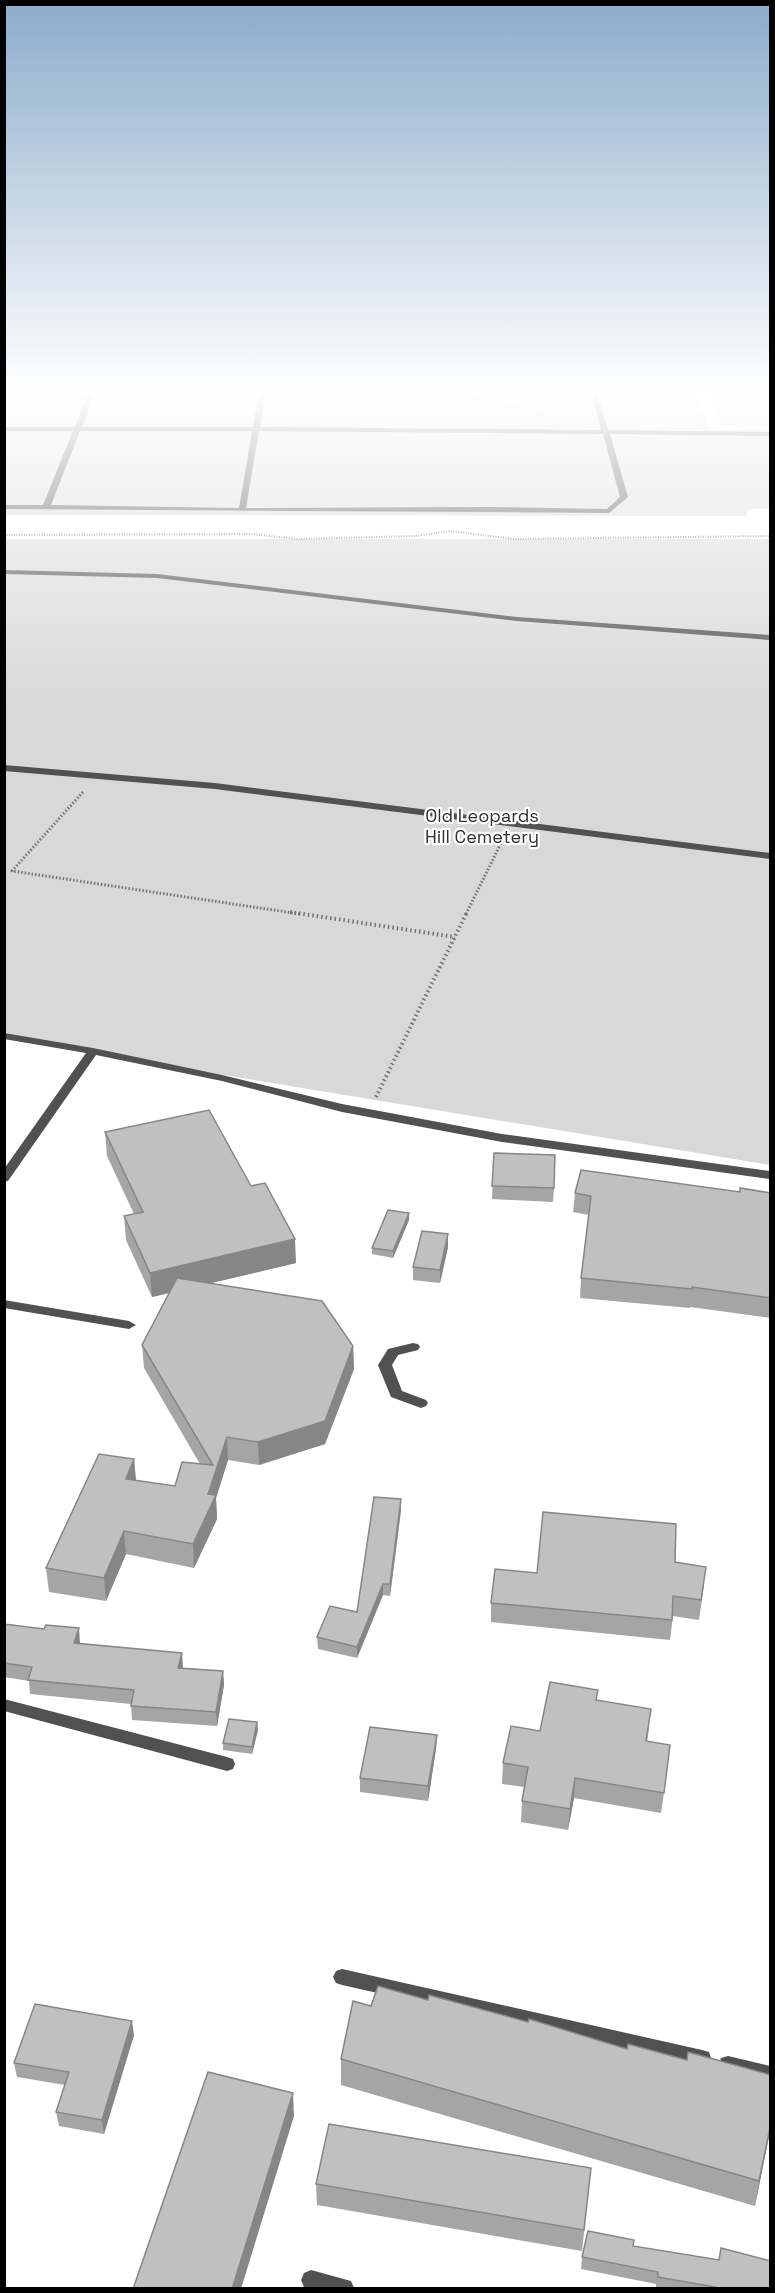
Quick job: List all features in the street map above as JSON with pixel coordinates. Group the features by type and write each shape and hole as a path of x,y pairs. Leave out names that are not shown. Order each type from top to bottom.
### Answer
{"street":[{"path":"46,508 50,499"},
{"path":"243,510 245,499"},
{"path":"4,507 243,510 494,508 609,511 622,499"},
{"path":"4,572 158,576 517,619 771,638"},
{"path":"4,768 227,787 771,856"},
{"path":"4,1036 93,1051 222,1078 300,1100 502,1138 771,1175"},
{"path":"4,1178 93,1051"},
{"path":"4,1304 129,1325"},
{"path":"413,1347 393,1352 385,1365 396,1394 421,1403"},
{"path":"4,1705 227,1764"},
{"path":"342,1977 771,2074"},
{"path":"311,2280 344,2289"}],"path":[{"path":"4,535 251,534 299,539 416,536 450,531 514,539 771,536"},
{"path":"97,776 12,871 455,937"},
{"path":"368,1113 511,823"}],"green space":[{"path":"5,499 770,499 770,509 749,509 746,516 5,515"},
{"name":"Old Leopards Hill Cemetery","path":"4,539 770,539 770,1165 5,1039"}],"building":[{"path":"209,1110 251,1186 265,1183 295,1239 150,1273 124,1216 143,1212 105,1132"},
{"path":"494,1153 555,1155 554,1188 492,1186"},
{"path":"581,1170 740,1192 740,1188 771,1193 771,1298 692,1287 692,1289 581,1278 591,1196 575,1193"},
{"path":"388,1210 409,1213 393,1251 372,1248"},
{"path":"422,1231 448,1234 440,1270 413,1267"},
{"path":"177,1278 322,1301 353,1346 325,1421 258,1442 227,1437 208,1494 216,1495 193,1544 124,1531 104,1578 46,1568 99,1454 134,1459 126,1479 175,1486 182,1462 213,1465 142,1345"},
{"path":"374,1497 401,1499 390,1584 383,1584 357,1647 317,1637 330,1606 357,1612"},
{"path":"543,1512 676,1524 675,1562 706,1567 701,1600 673,1596 672,1620 491,1603 495,1569 537,1573"},
{"path":"4,1624 44,1629 46,1625 79,1628 74,1643 182,1653 178,1668 223,1671 216,1712 131,1706 134,1690 28,1680 32,1667 4,1663"},
{"path":"550,1682 598,1690 596,1700 651,1709 646,1741 670,1745 664,1793 575,1778 570,1809 522,1801 528,1767 503,1763 511,1726 540,1731"},
{"path":"229,1719 257,1722 252,1747 223,1743"},
{"path":"370,1727 437,1735 428,1786 360,1778"},
{"path":"378,1986 428,2000 429,1995 528,2022 529,2019 627,2049 628,2044 687,2060 688,2052 771,2075 771,2123 759,2181 341,2059 353,2001 371,2006"},
{"path":"35,2004 132,2021 102,2120 56,2112 69,2072 14,2063"},
{"path":"208,2072 293,2093 232,2289 133,2289"},
{"path":"329,2124 591,2168 584,2230 316,2184"},
{"path":"588,2231 634,2240 633,2246 719,2260 721,2248 771,2261 771,2289 714,2289 715,2287 658,2277 658,2272 582,2257"}]}
